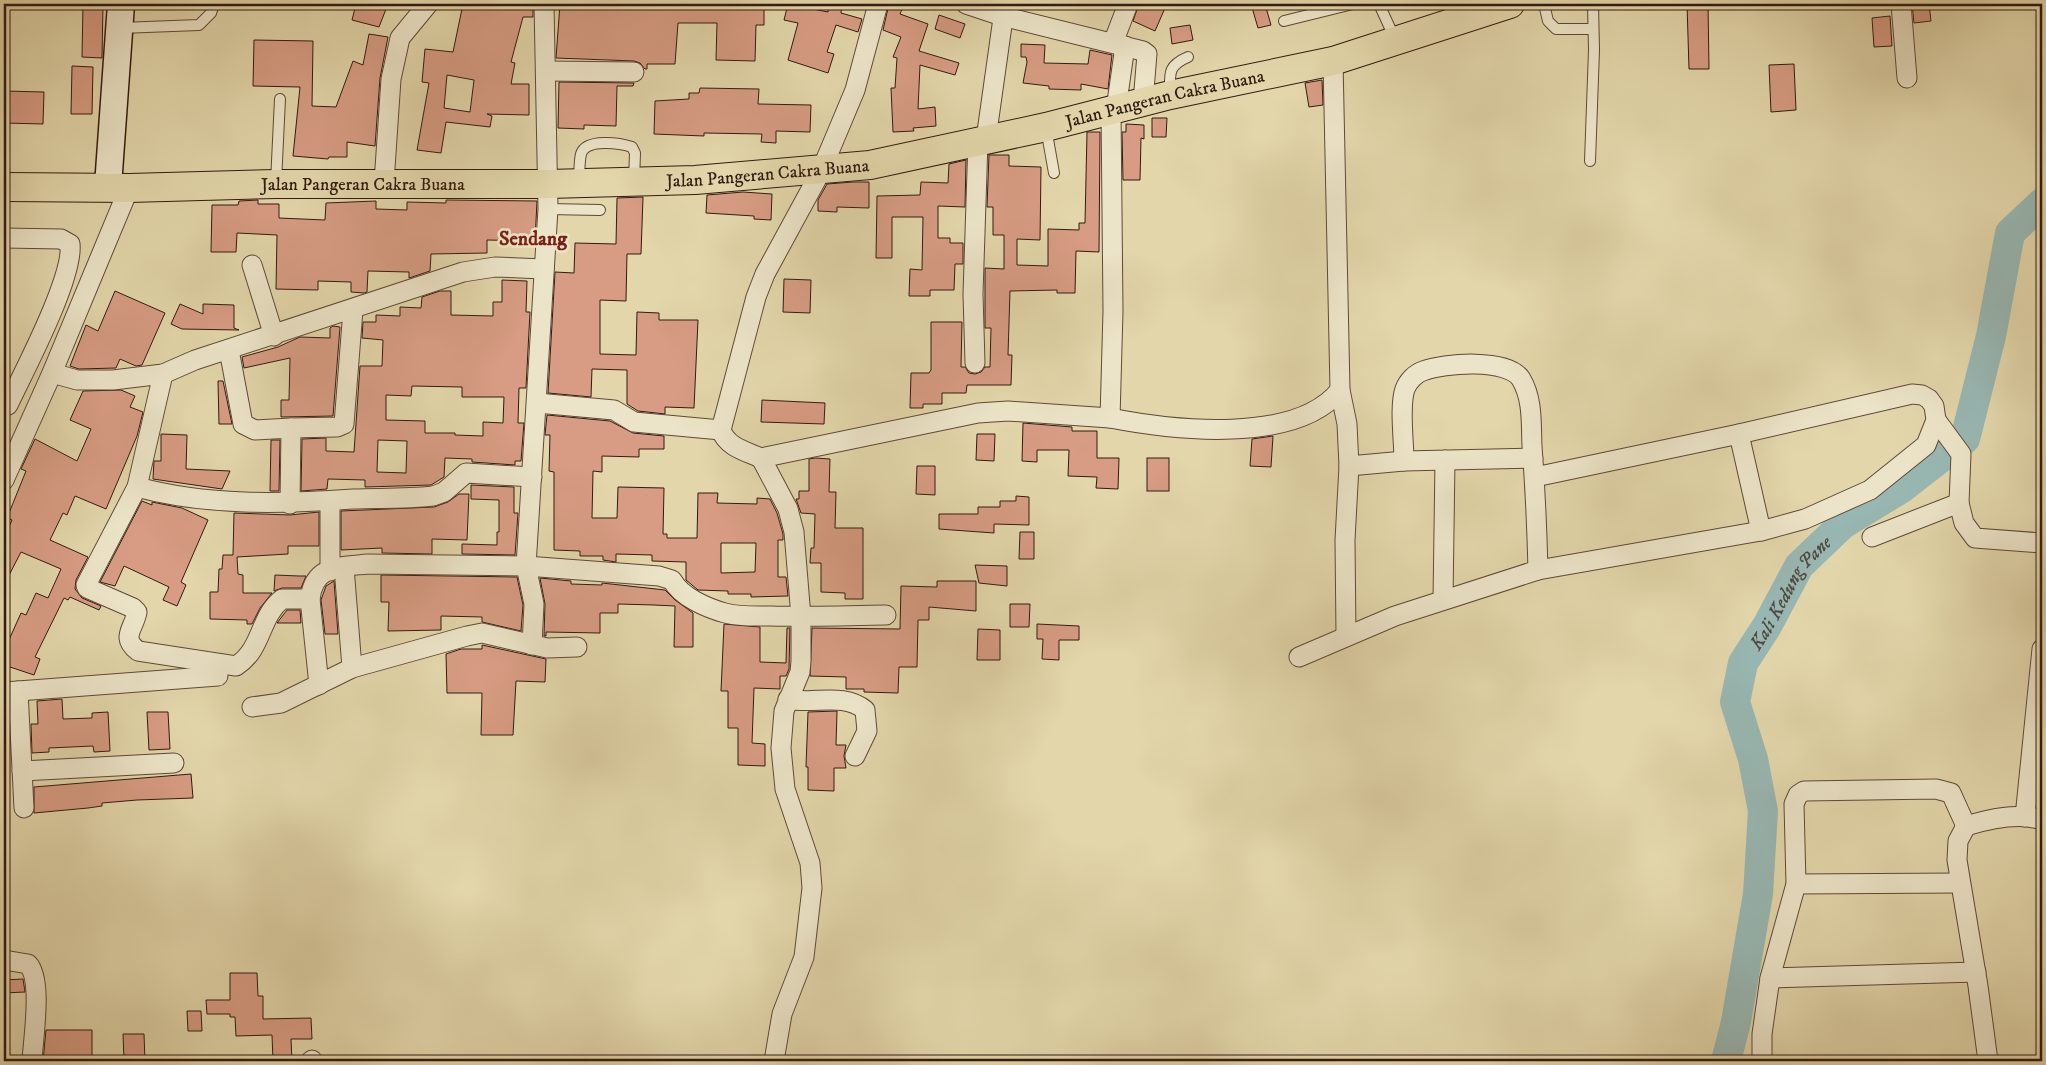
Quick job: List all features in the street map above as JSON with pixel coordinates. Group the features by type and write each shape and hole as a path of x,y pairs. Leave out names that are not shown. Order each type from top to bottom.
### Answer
{"main road":[{"name":"Jalan Pangeran Cakra Buana","path":"4,187 384,183 548,196 578,183 821,171 870,165 1046,127 1170,95 1333,61 1510,4"}],"street":[{"path":"384,183 391,79 400,38 428,4"},
{"path":"532,645 534,604 526,566 548,196 544,4"},
{"path":"878,4 855,90 821,171 765,274 756,297 721,430 724,438 733,446 761,458 978,413 1008,411 1110,418 1206,431 1271,424 1306,416 1332,401 1344,407"},
{"path":"966,4 1004,10 1147,54 1143,102"},
{"path":"1110,418 1113,311 1113,110 1119,44 1128,4"},
{"path":"1901,4 1907,78"},
{"path":"975,363 973,294 982,140 1004,10"},
{"path":"4,480 77,313 118,187 121,16"},
{"path":"1333,61 1344,407 1349,466 1345,540 1346,636"},
{"path":"546,70 634,72"},
{"path":"4,238 61,239 70,244 69,263 54,305 8,405"},
{"path":"252,265 274,336"},
{"path":"52,373 93,381 170,371 195,360 274,336 463,272 495,267 544,269"},
{"path":"54,305 77,313"},
{"path":"229,350 243,424 255,430 337,427 344,424 352,310"},
{"path":"1404,461 1403,399 1405,388 1412,377 1423,371 1475,364 1494,365 1509,369 1520,377 1529,396 1538,570"},
{"path":"170,371 137,487 86,585 87,588 133,608 137,612 128,639 130,645 138,651 236,666 253,652 273,606 282,599 310,599"},
{"path":"1349,466 1404,461 1445,460 1534,468 1739,434 1912,394 1922,395 1929,399 1934,406 1939,426 1961,454 1959,503 1964,523 1970,534 1975,538 2042,543"},
{"path":"537,402 614,410 634,422 721,430"},
{"path":"1300,657 1395,616 1538,570 1761,531 1805,519 1870,490 1903,466 1926,445 1939,426"},
{"path":"290,504 291,428"},
{"path":"1739,434 1761,531"},
{"path":"761,458 788,510 794,532 801,617 800,672 788,699 781,735 785,789 810,863 812,888 806,950 782,1014 774,1061"},
{"path":"1443,600 1445,460"},
{"path":"137,487 164,494 253,503 290,504 433,496 444,492 461,475 474,472 532,477"},
{"path":"330,501 337,569 352,668"},
{"path":"1872,537 1959,503"},
{"path":"319,685 310,599 312,585 316,577 337,569 368,564 412,563 526,566 665,578 682,593 724,613 801,617 886,615"},
{"path":"252,707 281,703 352,668 482,633 547,648 577,647"},
{"path":"1988,1061 1976,972 1960,884 1958,841 1966,826 1981,821 2033,818 2042,649"},
{"path":"24,808 22,772 11,692 218,676"},
{"path":"788,699 842,701 856,704 865,710 867,732 855,756"},
{"path":"22,772 174,763"},
{"path":"1762,1061 1762,1034 1770,978 1796,884 1794,804 1798,795 1804,791 1936,788 1952,793 1966,826"},
{"path":"1796,884 1960,884"},
{"path":"4,960 28,964 34,973 36,1009 32,1061"},
{"path":"1770,978 1976,972"}],"lane":[{"path":"121,16 199,25 212,13 214,4"},
{"path":"1284,21 1353,4"},
{"path":"1379,4 1396,40"},
{"path":"1544,4 1548,21 1556,29 1593,28"},
{"path":"1590,161 1592,4"},
{"path":"1170,95 1172,68 1174,64 1188,57"},
{"path":"276,184 280,98"},
{"path":"1046,127 1054,173"},
{"path":"578,183 581,153 586,147 596,144 622,144 632,147 635,152 634,181"},
{"path":"548,196 600,210"}],"building":[{"path":"83,4 103,4 102,58 82,57"},
{"path":"356,4 388,4 379,27 352,20"},
{"path":"463,4 533,4 533,17 523,17 511,62 515,63 511,84 529,84 529,115 487,114 492,116 490,127 446,122 441,153 417,150 429,83 422,82 425,49 453,52","holes":["447,75 474,80 470,112 444,108"]},
{"path":"560,4 764,4 764,25 756,25 755,61 716,60 717,23 678,23 675,64 647,64 647,69 645,69 640,63 634,61 556,58"},
{"path":"788,4 828,12 828,4 842,4 841,13 862,19 858,32 836,25 827,52 834,54 828,73 788,60 798,23 784,20"},
{"path":"889,4 903,7 900,14 928,24 919,51 959,63 955,75 920,65 918,109 935,107 936,126 913,128 914,131 893,132 891,88 895,88 897,58 893,57 901,37 883,30"},
{"path":"1139,4 1154,4 1165,8 1155,31 1133,21"},
{"path":"1251,4 1265,4 1271,25 1258,28"},
{"path":"1687,4 1708,4 1709,69 1689,69"},
{"path":"1912,4 1929,4 1931,21 1914,23"},
{"path":"939,15 965,24 960,38 935,29"},
{"path":"1890,16 1892,46 1874,47 1872,18"},
{"path":"1190,25 1193,40 1172,44 1170,28"},
{"path":"369,34 388,37 380,78 375,146 347,142 347,157 329,157 328,159 293,156 300,87 253,86 254,40 313,41 312,106 336,107 353,61 363,65"},
{"path":"1021,44 1045,45 1044,63 1088,64 1090,50 1112,55 1108,89 1081,84 1081,90 1049,89 1049,86 1023,83 1027,62 1026,57 1021,57"},
{"path":"1794,64 1796,110 1771,112 1769,65"},
{"path":"72,66 93,67 92,114 71,114"},
{"path":"1322,80 1323,105 1309,107 1305,83"},
{"path":"559,82 634,83 633,86 617,86 616,126 584,125 584,129 558,128"},
{"path":"700,88 759,89 758,104 811,105 810,132 776,131 776,143 761,142 762,134 704,133 704,136 654,134 655,101 689,99 689,93 699,93"},
{"path":"4,91 44,92 43,124 4,123"},
{"path":"1152,118 1167,118 1166,137 1152,137"},
{"path":"1126,124 1144,125 1144,139 1141,138 1140,180 1123,180 1122,132 1126,132"},
{"path":"1087,132 1100,132 1099,252 1076,251 1075,293 1057,293 1057,290 1010,291 1008,355 1012,355 1011,385 967,385 966,393 942,393 942,404 923,404 923,408 910,408 911,373 929,373 931,370 931,322 962,322 961,367 965,367 969,373 975,374 981,372 985,367 990,367 991,328 985,328 985,268 1004,269 1004,235 993,235 993,207 987,207 989,155 1009,155 1009,166 1041,167 1040,240 1017,239 1017,265 1048,266 1048,229 1079,230 1079,223 1085,223"},
{"path":"966,160 965,207 938,206 938,238 950,238 950,243 963,243 963,264 955,264 954,290 930,290 930,296 909,296 910,269 922,270 923,217 892,217 892,258 876,258 877,196 920,195 921,182 948,183 949,164"},
{"path":"869,182 869,208 837,207 837,212 818,211 818,200 827,184"},
{"path":"743,192 772,194 771,220 754,219 754,216 706,213 707,195"},
{"path":"643,197 641,254 627,254 626,301 600,300 600,354 636,355 637,312 659,313 659,320 698,320 694,408 665,407 665,414 638,411 627,404 627,370 592,369 591,397 548,393 555,272 574,273 575,243 616,244 617,198"},
{"path":"258,200 258,204 279,204 279,218 325,220 326,203 376,201 376,209 407,210 407,202 446,203 446,200 537,201 535,241 487,240 487,253 431,254 430,271 409,278 409,272 368,271 367,292 364,293 351,292 351,282 318,281 318,290 276,289 277,235 237,233 236,252 211,252 212,205 238,205 239,201"},
{"path":"784,279 811,280 810,313 783,312"},
{"path":"502,280 527,281 526,312 530,312 526,388 519,388 518,423 524,423 521,461 515,461 515,465 472,462 472,459 445,458 444,477 431,485 365,487 365,480 328,479 327,489 301,491 302,439 326,438 326,451 354,452 360,366 382,366 383,340 362,338 363,322 376,322 376,315 400,316 400,307 421,308 422,297 440,291 451,291 451,315 493,316 493,302 502,302","holes":["412,386 462,387 462,397 504,397 503,423 483,422 483,436 455,435 455,433 425,433 425,421 386,420 386,395 411,396","378,440 407,441 406,473 377,472"]},
{"path":"115,291 165,313 142,365 136,366 120,359 116,368 79,369 70,366 86,325 98,331"},
{"path":"180,304 203,314 203,304 234,305 234,328 239,330 182,329 171,324"},
{"path":"333,326 340,327 333,416 281,417 281,400 289,400 290,358 244,368 242,357 278,347 300,337 330,338 330,328"},
{"path":"218,381 223,381 232,424 219,424"},
{"path":"121,390 135,396 130,407 143,412 137,436 106,509 75,496 67,515 63,513 50,540 88,557 76,580 75,589 82,598 101,606 99,610 70,597 68,600 64,598 35,657 40,659 34,675 4,665 4,651 21,613 26,615 36,593 48,598 61,569 21,552 4,585 4,538 12,520 7,518 26,471 21,469 35,439 77,461 91,429 70,420 83,391"},
{"path":"762,400 825,403 824,424 761,422"},
{"path":"547,415 610,421 633,433 664,436 664,449 639,449 639,457 602,456 602,472 593,471 592,518 617,518 618,487 664,488 663,534 667,534 667,538 697,538 698,493 718,493 717,503 757,504 757,498 770,499 777,513 783,534 783,540 778,540 778,577 786,577 788,596 751,597 751,594 728,594 728,591 698,590 686,580 686,562 652,561 652,555 616,554 616,562 603,560 603,556 580,556 580,551 554,550 554,472 549,471 550,435 545,435","holes":["721,543 756,543 755,572 721,573"]},
{"path":"1023,423 1072,427 1072,431 1097,431 1097,458 1119,458 1118,489 1096,488 1097,477 1068,476 1069,450 1037,450 1037,462 1022,461"},
{"path":"161,434 187,435 186,469 230,471 222,489 153,479 154,461 161,461"},
{"path":"977,434 995,434 994,461 976,460"},
{"path":"1273,436 1271,467 1250,466 1252,439"},
{"path":"271,440 280,440 279,491 270,491"},
{"path":"1147,458 1169,458 1169,491 1147,491"},
{"path":"809,459 830,459 829,492 836,492 835,528 863,528 863,599 845,599 845,593 821,592 821,563 810,563 811,548 814,548 815,514 801,513 796,499 799,499 799,491 809,491"},
{"path":"917,466 935,466 935,495 916,494"},
{"path":"471,485 514,487 514,513 518,513 515,555 462,554 462,544 497,545 497,532 499,532 499,500 471,499"},
{"path":"459,494 469,494 467,540 432,539 432,554 382,553 382,548 341,550 341,511 434,507 448,502"},
{"path":"1016,496 1029,497 1029,525 994,524 994,533 939,529 939,514 978,514 978,507 1000,507 1000,501 1016,501"},
{"path":"142,501 152,505 152,502 182,508 208,520 181,582 186,585 177,606 163,600 169,587 124,566 115,586 100,582"},
{"path":"319,512 319,546 288,546 288,554 237,557 238,574 243,575 243,593 272,593 260,608 252,624 247,624 247,620 210,619 210,592 218,592 219,569 222,569 223,555 233,555 234,513 290,515"},
{"path":"1020,532 1034,532 1034,559 1019,559"},
{"path":"975,565 1007,566 1007,586 979,583"},
{"path":"275,575 306,576 301,588 282,588 274,591"},
{"path":"381,575 517,577 523,605 521,631 482,622 482,617 441,616 441,630 388,631 389,602 381,602"},
{"path":"540,578 571,581 571,584 602,585 602,583 665,590 693,613 693,647 674,647 675,606 618,604 618,613 600,613 600,633 546,632 546,636 544,636 545,604"},
{"path":"334,581 338,634 325,634 321,600 326,586"},
{"path":"937,581 976,581 976,611 929,607 929,620 918,620 917,667 899,667 898,693 864,692 864,689 846,689 846,677 810,676 812,628 900,629 901,586 937,587"},
{"path":"1010,604 1030,604 1029,627 1010,627"},
{"path":"287,610 300,610 301,623 277,623"},
{"path":"724,624 760,627 760,662 786,663 787,628 790,628 789,669 786,676 780,676 780,689 754,688 752,743 765,744 765,766 738,765 738,728 728,728 728,691 721,691"},
{"path":"1037,624 1079,626 1079,640 1059,640 1059,660 1042,659 1043,639 1037,639"},
{"path":"978,629 1000,630 1000,660 977,660"},
{"path":"482,645 546,659 545,682 516,681 513,735 481,735 482,693 447,693 446,654 461,649 482,649"},
{"path":"62,699 63,719 92,718 92,713 108,712 110,751 94,752 93,746 49,748 49,752 32,753 31,724 38,724 37,701"},
{"path":"837,711 836,745 846,745 844,756 846,768 834,768 834,791 808,790 808,767 806,767 808,712"},
{"path":"147,712 168,712 170,749 149,750"},
{"path":"191,774 193,798 102,803 102,806 34,813 34,787"},
{"path":"230,973 257,973 258,996 263,996 263,1019 311,1018 312,1039 291,1039 292,1061 273,1061 272,1035 236,1036 235,1017 230,1017 230,1014 207,1014 206,1000 230,1000"},
{"path":"23,979 25,992 4,993 4,980"},
{"path":"187,1011 201,1011 202,1031 188,1031"},
{"path":"46,1030 92,1030 92,1060 43,1061"},
{"path":"123,1034 144,1034 145,1061 124,1061"}],"waterway":[{"name":"Kali Kedung Pane","path":"1726,1061 1736,1022 1758,894 1763,811 1753,759 1735,702 1743,663 1767,626 1799,566 1843,524 1902,488 1965,439 1991,336 2010,233 2042,203"}],"district":[{"name":"Sendang","path":"533,238"}]}
